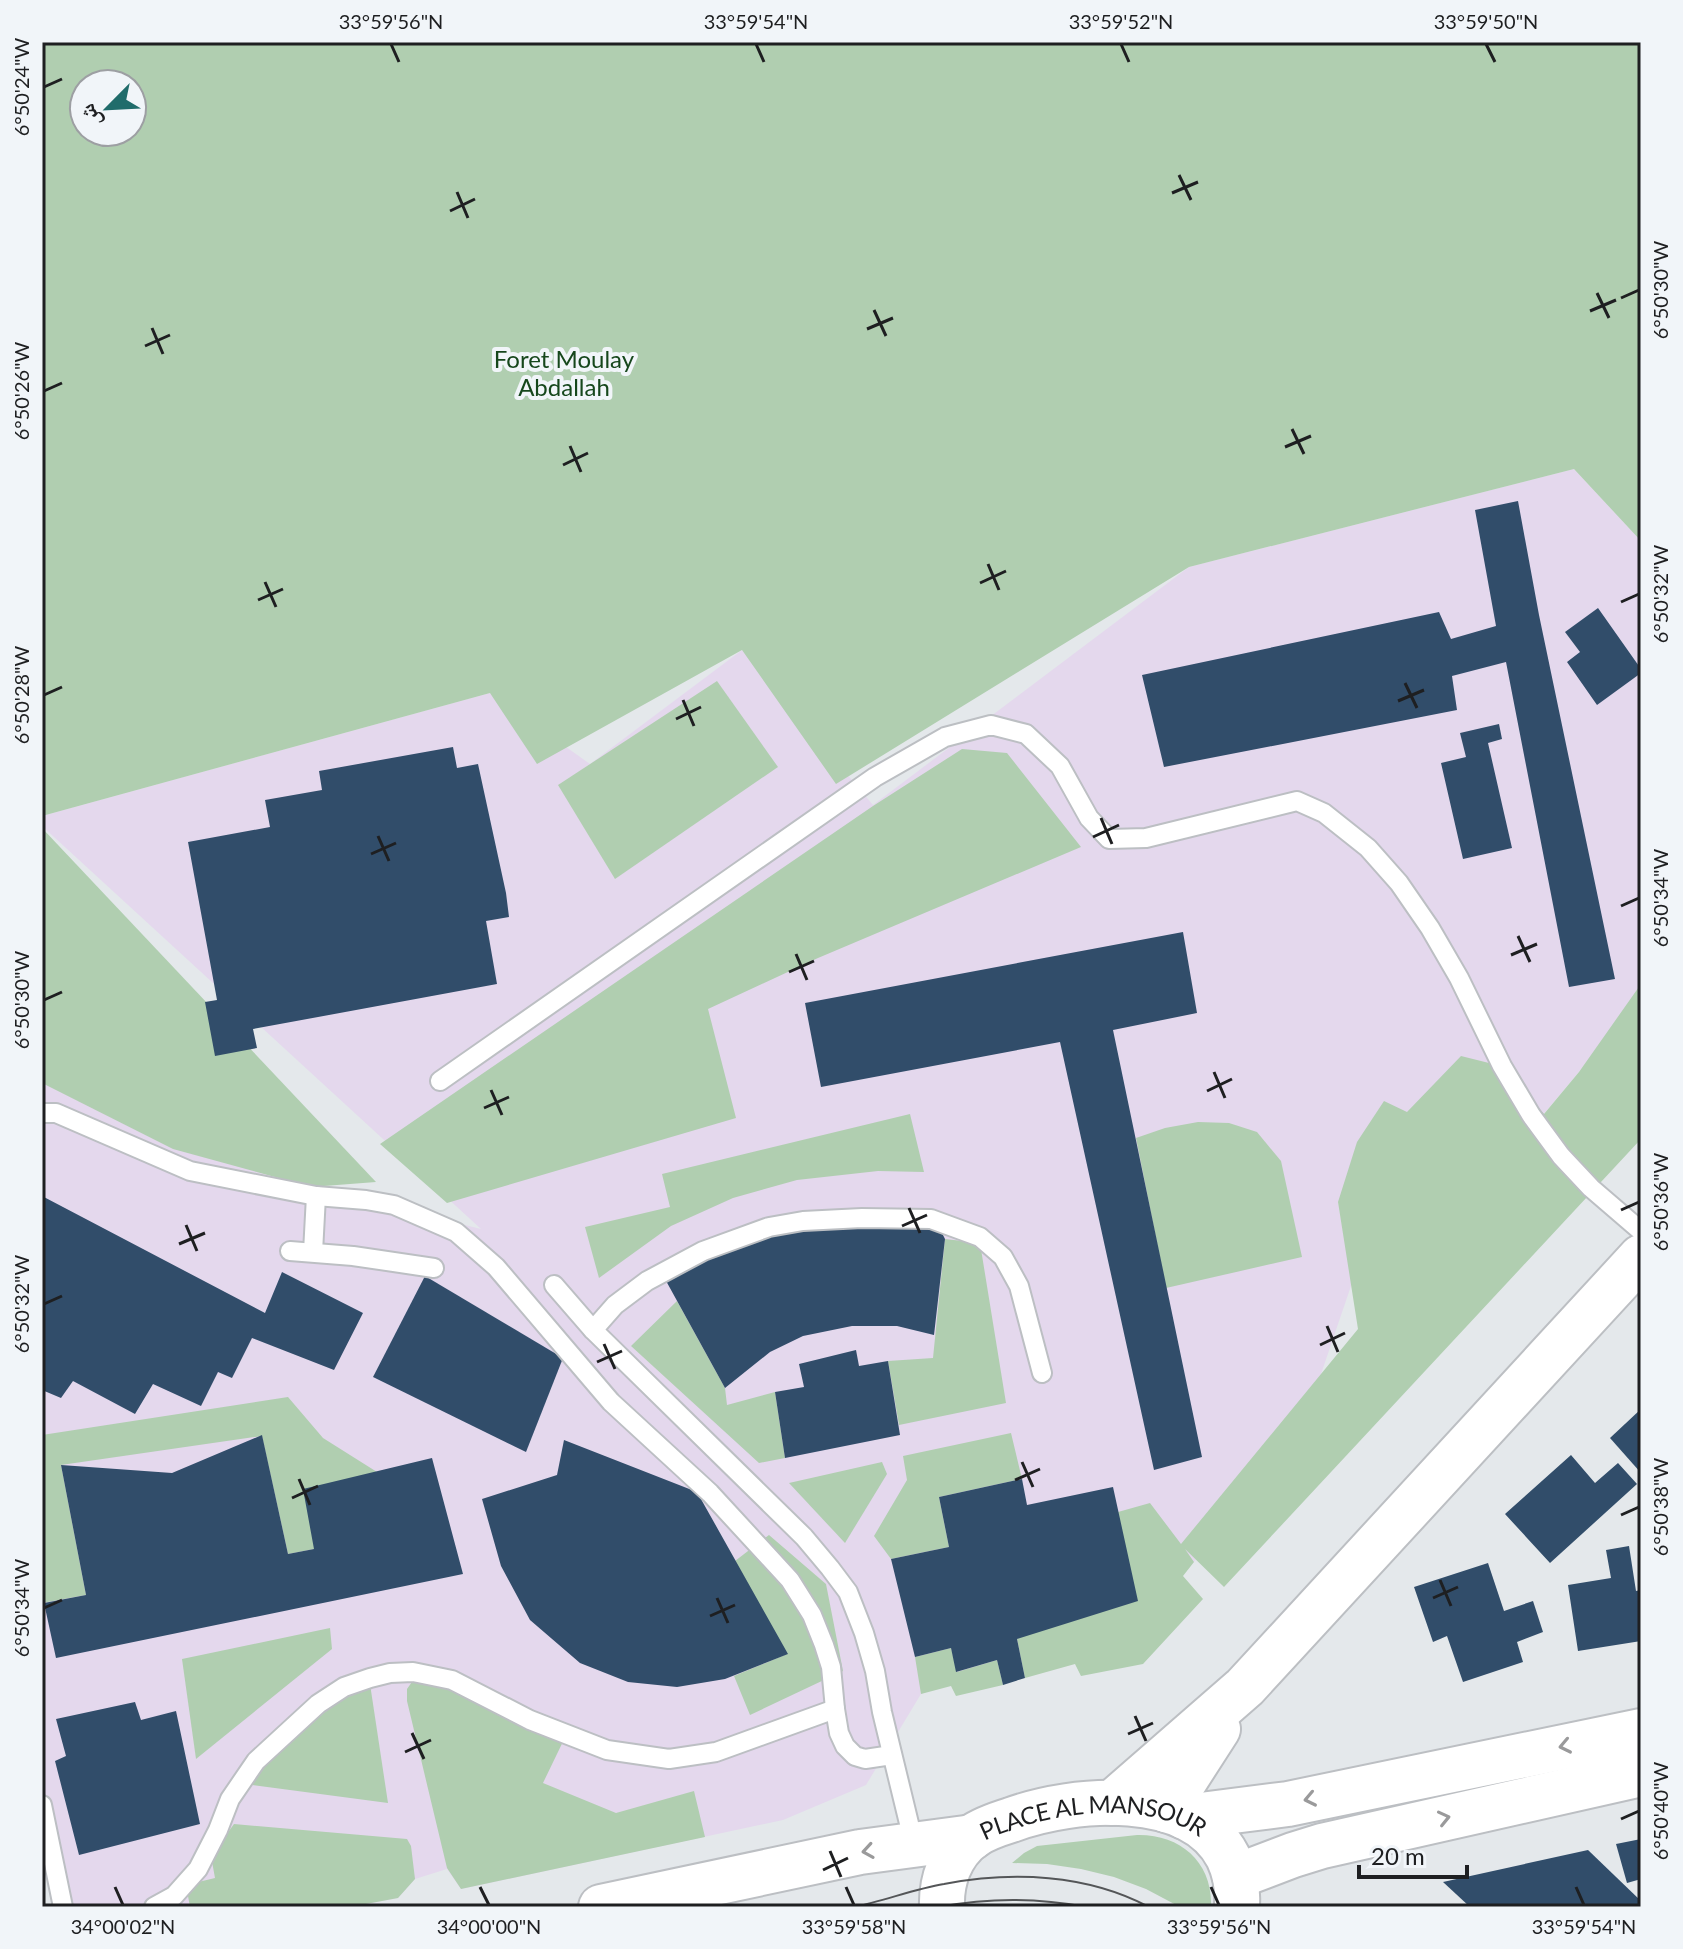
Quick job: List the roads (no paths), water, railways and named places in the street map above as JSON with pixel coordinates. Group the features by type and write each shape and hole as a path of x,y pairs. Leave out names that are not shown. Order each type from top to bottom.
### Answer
{"main road":[{"path":"1112,1803 1245,1687 1641,1257"},
{"path":"1176,1814 1245,1687"},
{"path":"1176,1814 1288,1804 1641,1731"},
{"path":"1236,1892 1293,1855 1322,1846 1641,1774"},
{"name":"PLACE AL MANSOUR","path":"942,1907 943,1884 949,1866 959,1850 973,1837 1025,1814 1082,1804 1143,1806 1176,1814 1199,1825 1222,1848 1236,1892"},
{"path":"601,1907 798,1864 973,1837"}],"lane":[{"path":"440,1081 875,777 945,737 991,725 1026,734 1060,766 1089,818 1109,839 1146,838 1297,801 1324,813 1368,848 1399,883 1459,978 1502,1066 1531,1115 1561,1156 1591,1188 1641,1231"},
{"path":"42,1113 56,1113 190,1171 316,1196 394,1205 456,1232 496,1267 611,1402 710,1493 790,1580 812,1615 824,1645 831,1667 839,1733 845,1746 855,1756 865,1759 892,1755"},
{"path":"313,1252 316,1196"},
{"path":"593,1330 615,1305 647,1281 703,1251 769,1227 803,1221 862,1218 931,1219 980,1237 1003,1257 1019,1286 1042,1373"},
{"path":"290,1251 380,1259 434,1268"},
{"path":"554,1285 593,1330 804,1537 848,1592 875,1671 914,1844"},
{"path":"154,1907 174,1896 198,1869 230,1799 256,1761 318,1704 344,1687 370,1678 413,1672 452,1680 530,1720 607,1750 669,1759 716,1752 835,1709"},
{"path":"42,1805 63,1907"}],"tram line":[{"path":"854,1907 944,1884 996,1877 1075,1882 1125,1896 1149,1907"},
{"path":"939,1907 1013,1900 1086,1907"}],"park label":[{"name":"Foret Moulay Abdallah","path":"564,372"}]}
